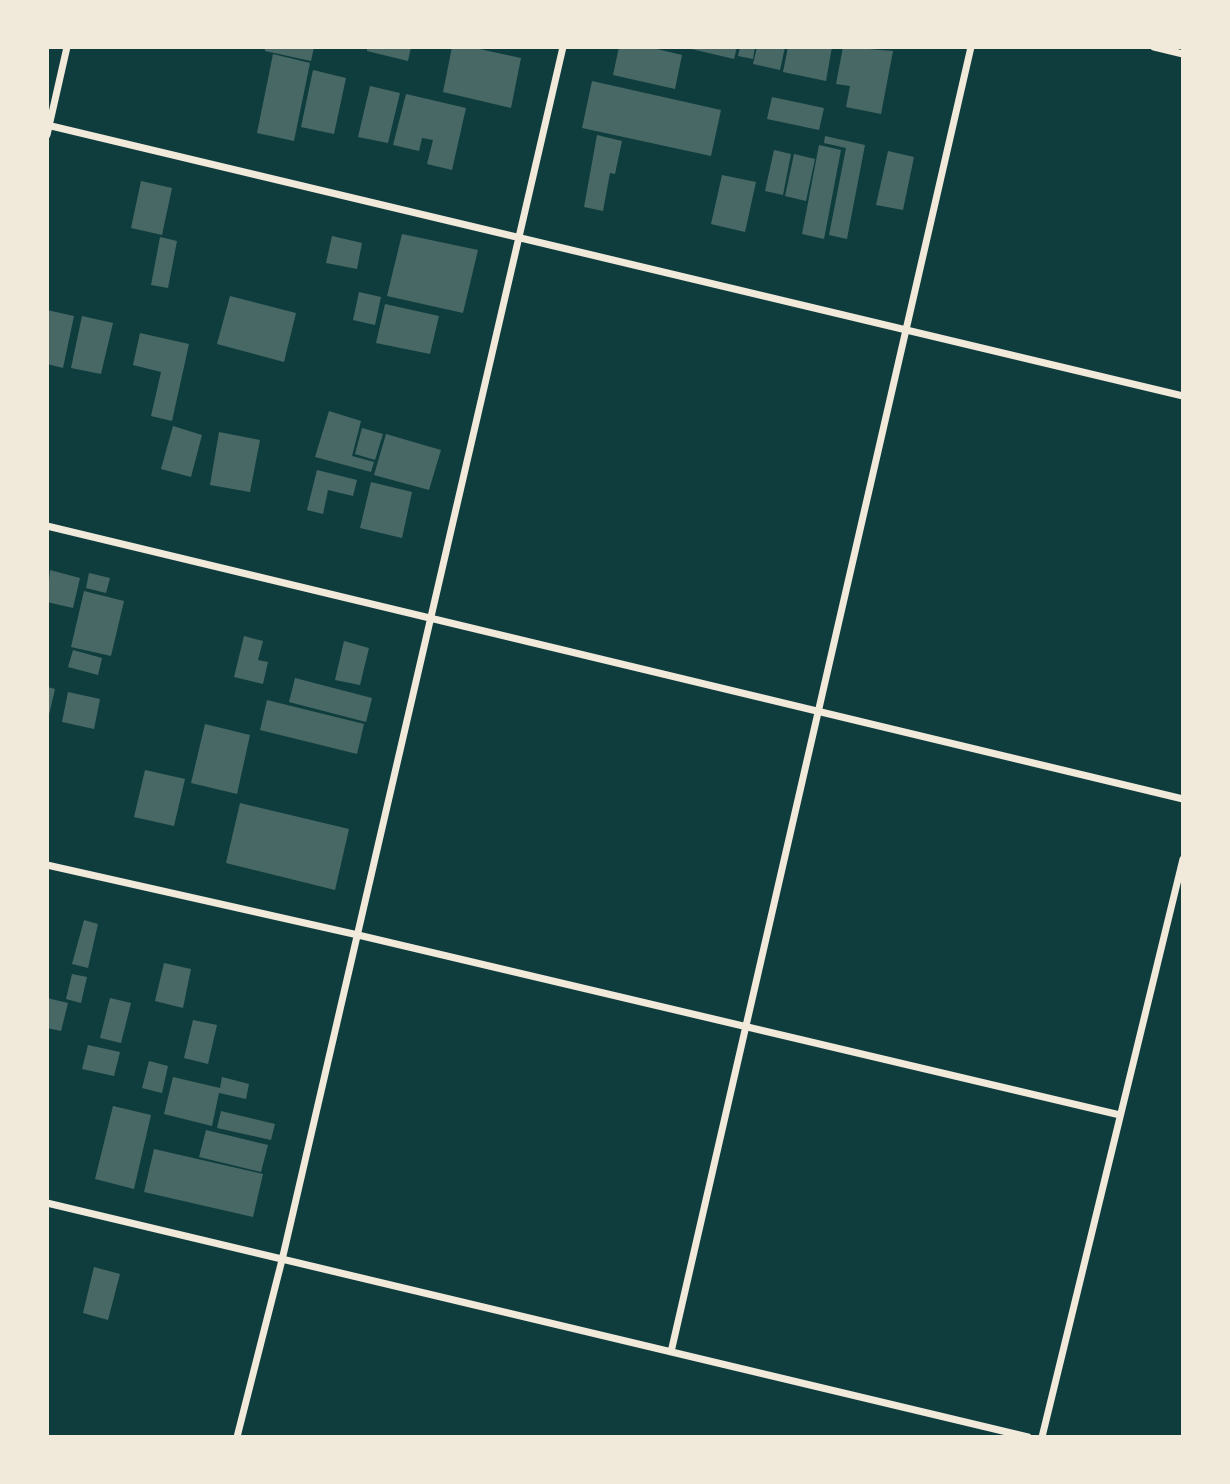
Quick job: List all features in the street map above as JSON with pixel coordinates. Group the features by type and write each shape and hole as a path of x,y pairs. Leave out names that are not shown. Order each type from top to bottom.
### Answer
{"street":[{"path":"47,135 67,47"},
{"path":"237,1437 282,1260 563,47"},
{"path":"671,1352 971,47"},
{"path":"1154,47 1183,54"},
{"path":"48,125 1183,396"},
{"path":"47,526 1183,799"},
{"path":"1042,1437 1183,859"},
{"path":"47,865 358,935 1120,1115"},
{"path":"47,1203 1028,1437"}],"building":[{"path":"265,47 314,47 311,61 265,51"},
{"path":"367,47 411,47 408,61 367,51"},
{"path":"452,47 470,47 521,58 511,108 443,92"},
{"path":"619,47 648,47 682,55 675,89 613,75"},
{"path":"683,47 737,47 734,59"},
{"path":"740,47 755,47 753,59 738,56"},
{"path":"757,47 785,47 780,70 753,64"},
{"path":"788,47 832,47 826,81 783,72"},
{"path":"843,47 893,51 881,114 846,107 850,86 836,84"},
{"path":"273,54 310,63 294,141 257,133"},
{"path":"313,70 346,78 334,134 301,127"},
{"path":"592,81 721,110 711,156 582,128"},
{"path":"370,86 400,93 388,143 358,137"},
{"path":"406,94 466,108 452,170 427,164 433,140 422,138 419,151 393,145"},
{"path":"772,97 824,108 819,130 767,119"},
{"path":"597,135 622,141 615,174 610,173 603,211 584,207"},
{"path":"825,136 865,145 847,239 829,235 846,148 824,143"},
{"path":"819,145 841,150 824,239 802,234"},
{"path":"774,150 791,154 783,195 765,191"},
{"path":"888,151 914,157 903,210 876,205"},
{"path":"794,154 815,159 806,201 785,196"},
{"path":"722,175 756,182 745,232 711,224"},
{"path":"141,181 172,188 162,235 131,228"},
{"path":"402,234 478,250 463,313 387,296"},
{"path":"332,236 362,243 357,269 326,263"},
{"path":"160,237 177,241 168,288 151,285"},
{"path":"359,292 381,297 375,325 353,320"},
{"path":"230,296 296,313 284,362 217,344"},
{"path":"385,304 439,316 430,354 376,343"},
{"path":"47,310 74,316 63,368 47,364"},
{"path":"82,316 113,323 101,374 71,368"},
{"path":"140,333 189,344 172,421 151,416 161,372 133,365"},
{"path":"329,411 361,421 352,456 374,462 371,472 315,457"},
{"path":"173,426 202,435 191,477 161,469"},
{"path":"362,428 383,434 375,460 355,454"},
{"path":"219,432 260,440 250,492 210,485"},
{"path":"386,434 441,450 429,490 374,475"},
{"path":"317,470 357,480 353,496 328,490 323,514 307,510"},
{"path":"371,482 412,492 402,538 360,528"},
{"path":"50,570 80,578 73,608 47,602"},
{"path":"89,573 110,578 106,593 86,588"},
{"path":"84,591 124,601 111,656 71,647"},
{"path":"244,636 263,641 258,660 268,662 263,684 234,677"},
{"path":"344,641 369,648 360,685 335,680"},
{"path":"73,650 102,658 98,675 68,667"},
{"path":"295,678 372,698 366,722 289,702"},
{"path":"47,687 55,689 48,719 47,719"},
{"path":"68,692 100,699 94,729 62,722"},
{"path":"267,700 364,724 357,754 260,730"},
{"path":"205,724 250,735 237,794 191,783"},
{"path":"145,770 185,779 174,826 134,817"},
{"path":"240,803 349,829 335,890 226,863"},
{"path":"84,920 98,924 88,968 72,964"},
{"path":"164,963 191,969 183,1008 155,1001"},
{"path":"72,974 87,977 81,1003 66,999"},
{"path":"47,998 68,1003 61,1031 47,1028"},
{"path":"110,998 131,1003 121,1043 100,1038"},
{"path":"193,1020 217,1025 208,1064 184,1058"},
{"path":"88,1045 120,1052 114,1076 82,1069"},
{"path":"149,1061 168,1066 162,1093 142,1088"},
{"path":"173,1077 220,1088 222,1077 249,1084 246,1099 219,1093 212,1126 164,1114"},
{"path":"113,1106 151,1115 134,1189 95,1179"},
{"path":"221,1111 275,1124 271,1140 217,1128"},
{"path":"206,1130 268,1145 261,1172 199,1157"},
{"path":"154,1149 263,1174 253,1217 144,1192"},
{"path":"94,1267 120,1274 108,1320 83,1313"}]}
